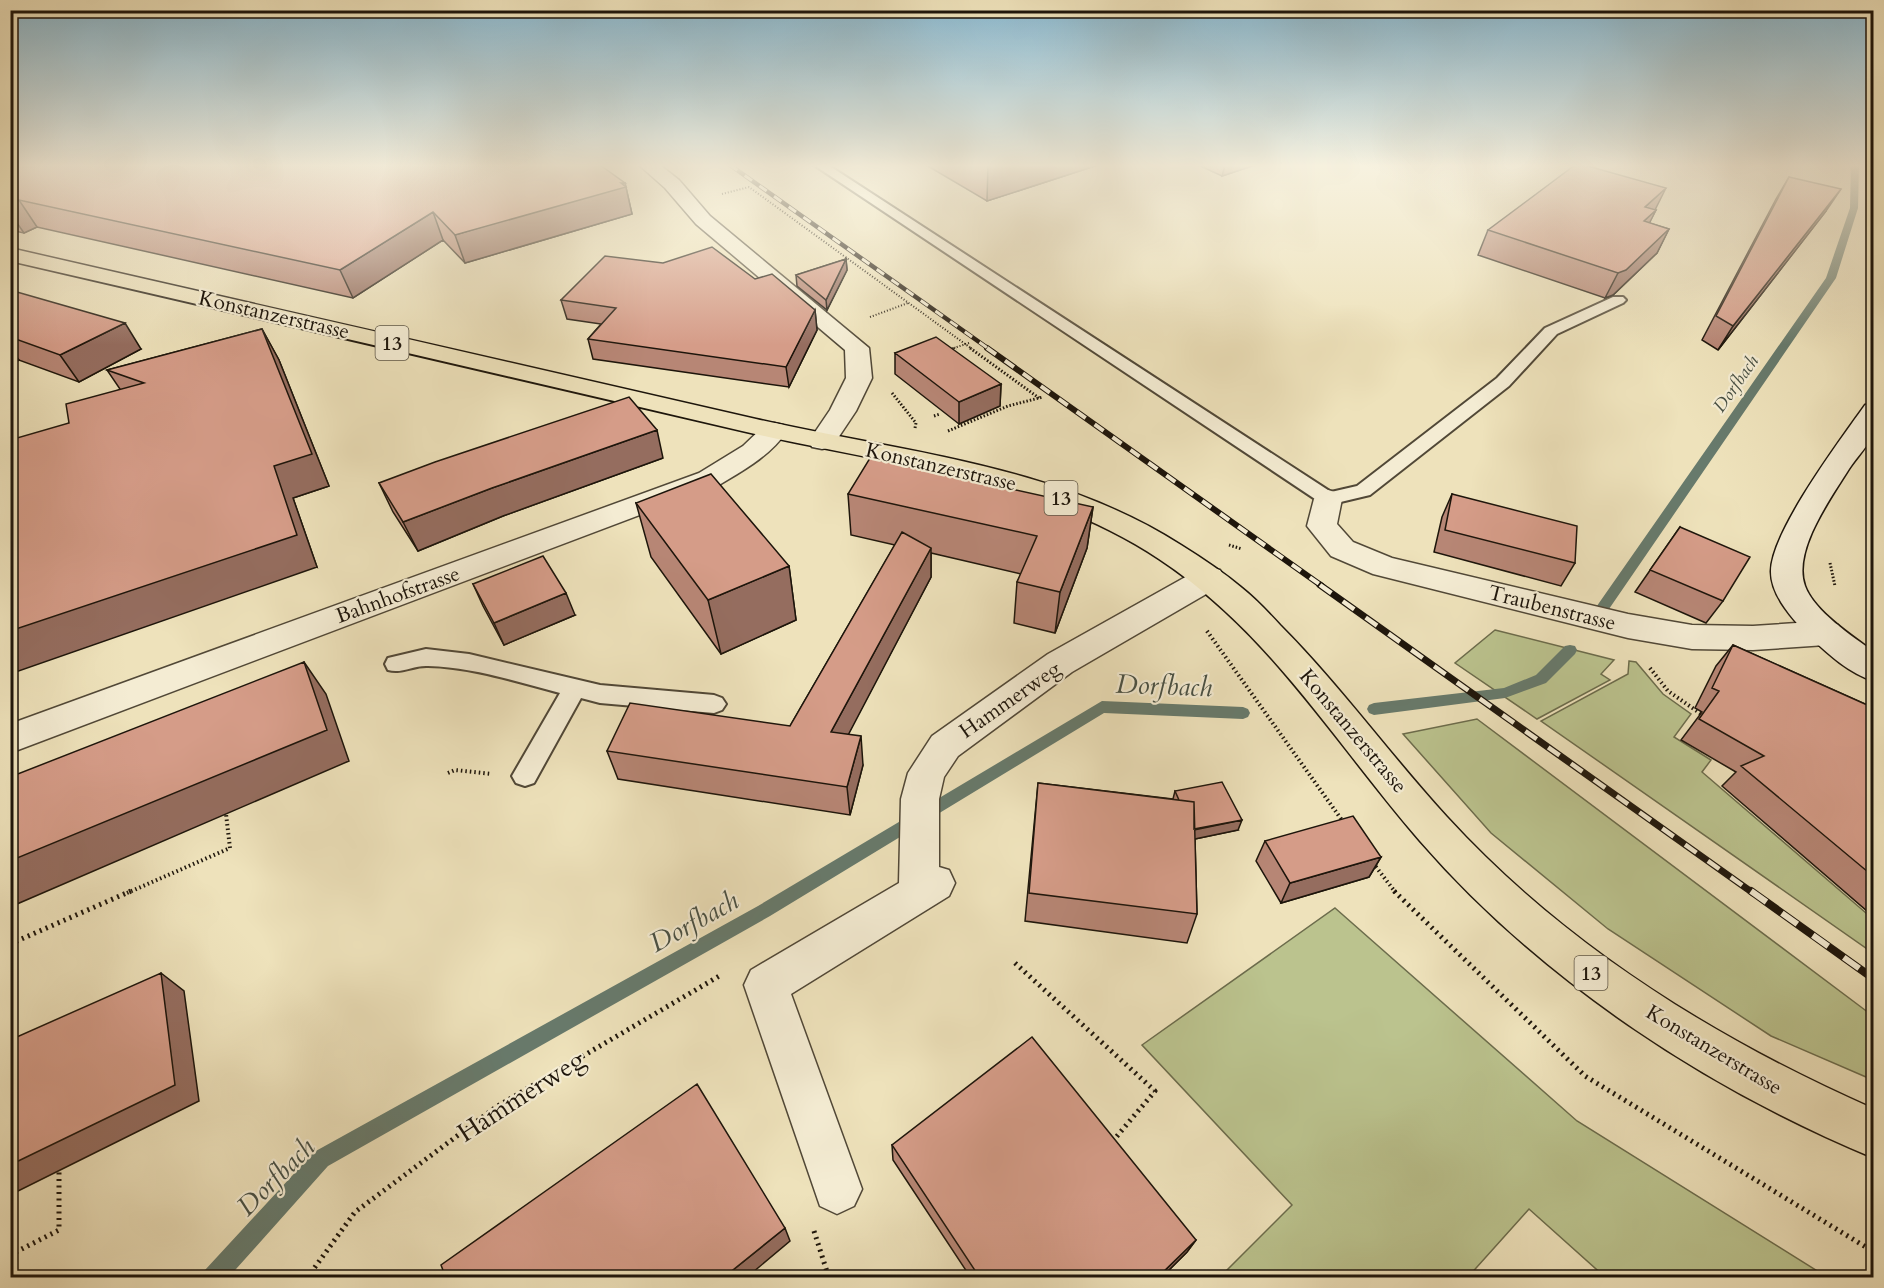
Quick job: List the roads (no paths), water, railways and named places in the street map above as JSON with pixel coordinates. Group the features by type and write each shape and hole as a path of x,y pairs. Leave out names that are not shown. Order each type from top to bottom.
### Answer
{"main road":[{"name":"Konstanzerstrasse","path":"10,254 822,441 1004,479 1063,498 1145,537 1194,586 1251,614 1436,831 1506,901 1590,972 1690,1039 1783,1092 1874,1134"}],"street":[{"path":"710,225 838,330 856,348 859,378 843,411 822,441"},
{"path":"1874,411 1812,506 1790,549 1786,573 1797,604 1826,633 1874,669"},
{"name":"Bahnhofstrasse","path":"10,739 709,479 753,452 774,430"},
{"name":"Traubenstrasse","path":"1328,499 1322,526 1342,549 1384,567 1628,626 1692,637 1753,638 1826,633"},
{"name":"Hammerweg","path":"837,1189 766,985 927,888 919,841 920,799 926,773 945,746 1060,663 1194,586"}],"lane":[{"path":"911,225 1328,499 1363,491 1503,382 1551,331 1618,300"},
{"path":"396,664 426,657 469,662 600,694 714,704"},
{"path":"525,776 575,687"}],"waterway":[{"name":"Dorfbach","path":"1604,606 1831,278 1848,225"},
{"name":"Dorfbach","path":"1374,709 1505,693 1541,679 1570,650"},
{"name":"Dorfbach","path":"213,1278 321,1159 764,911 1102,707 1243,713"}],"railway":[{"path":"815,225 989,349"},
{"path":"987,348 1322,586"},
{"path":"1320,585 1753,893"},
{"path":"1751,891 1874,979"}]}
